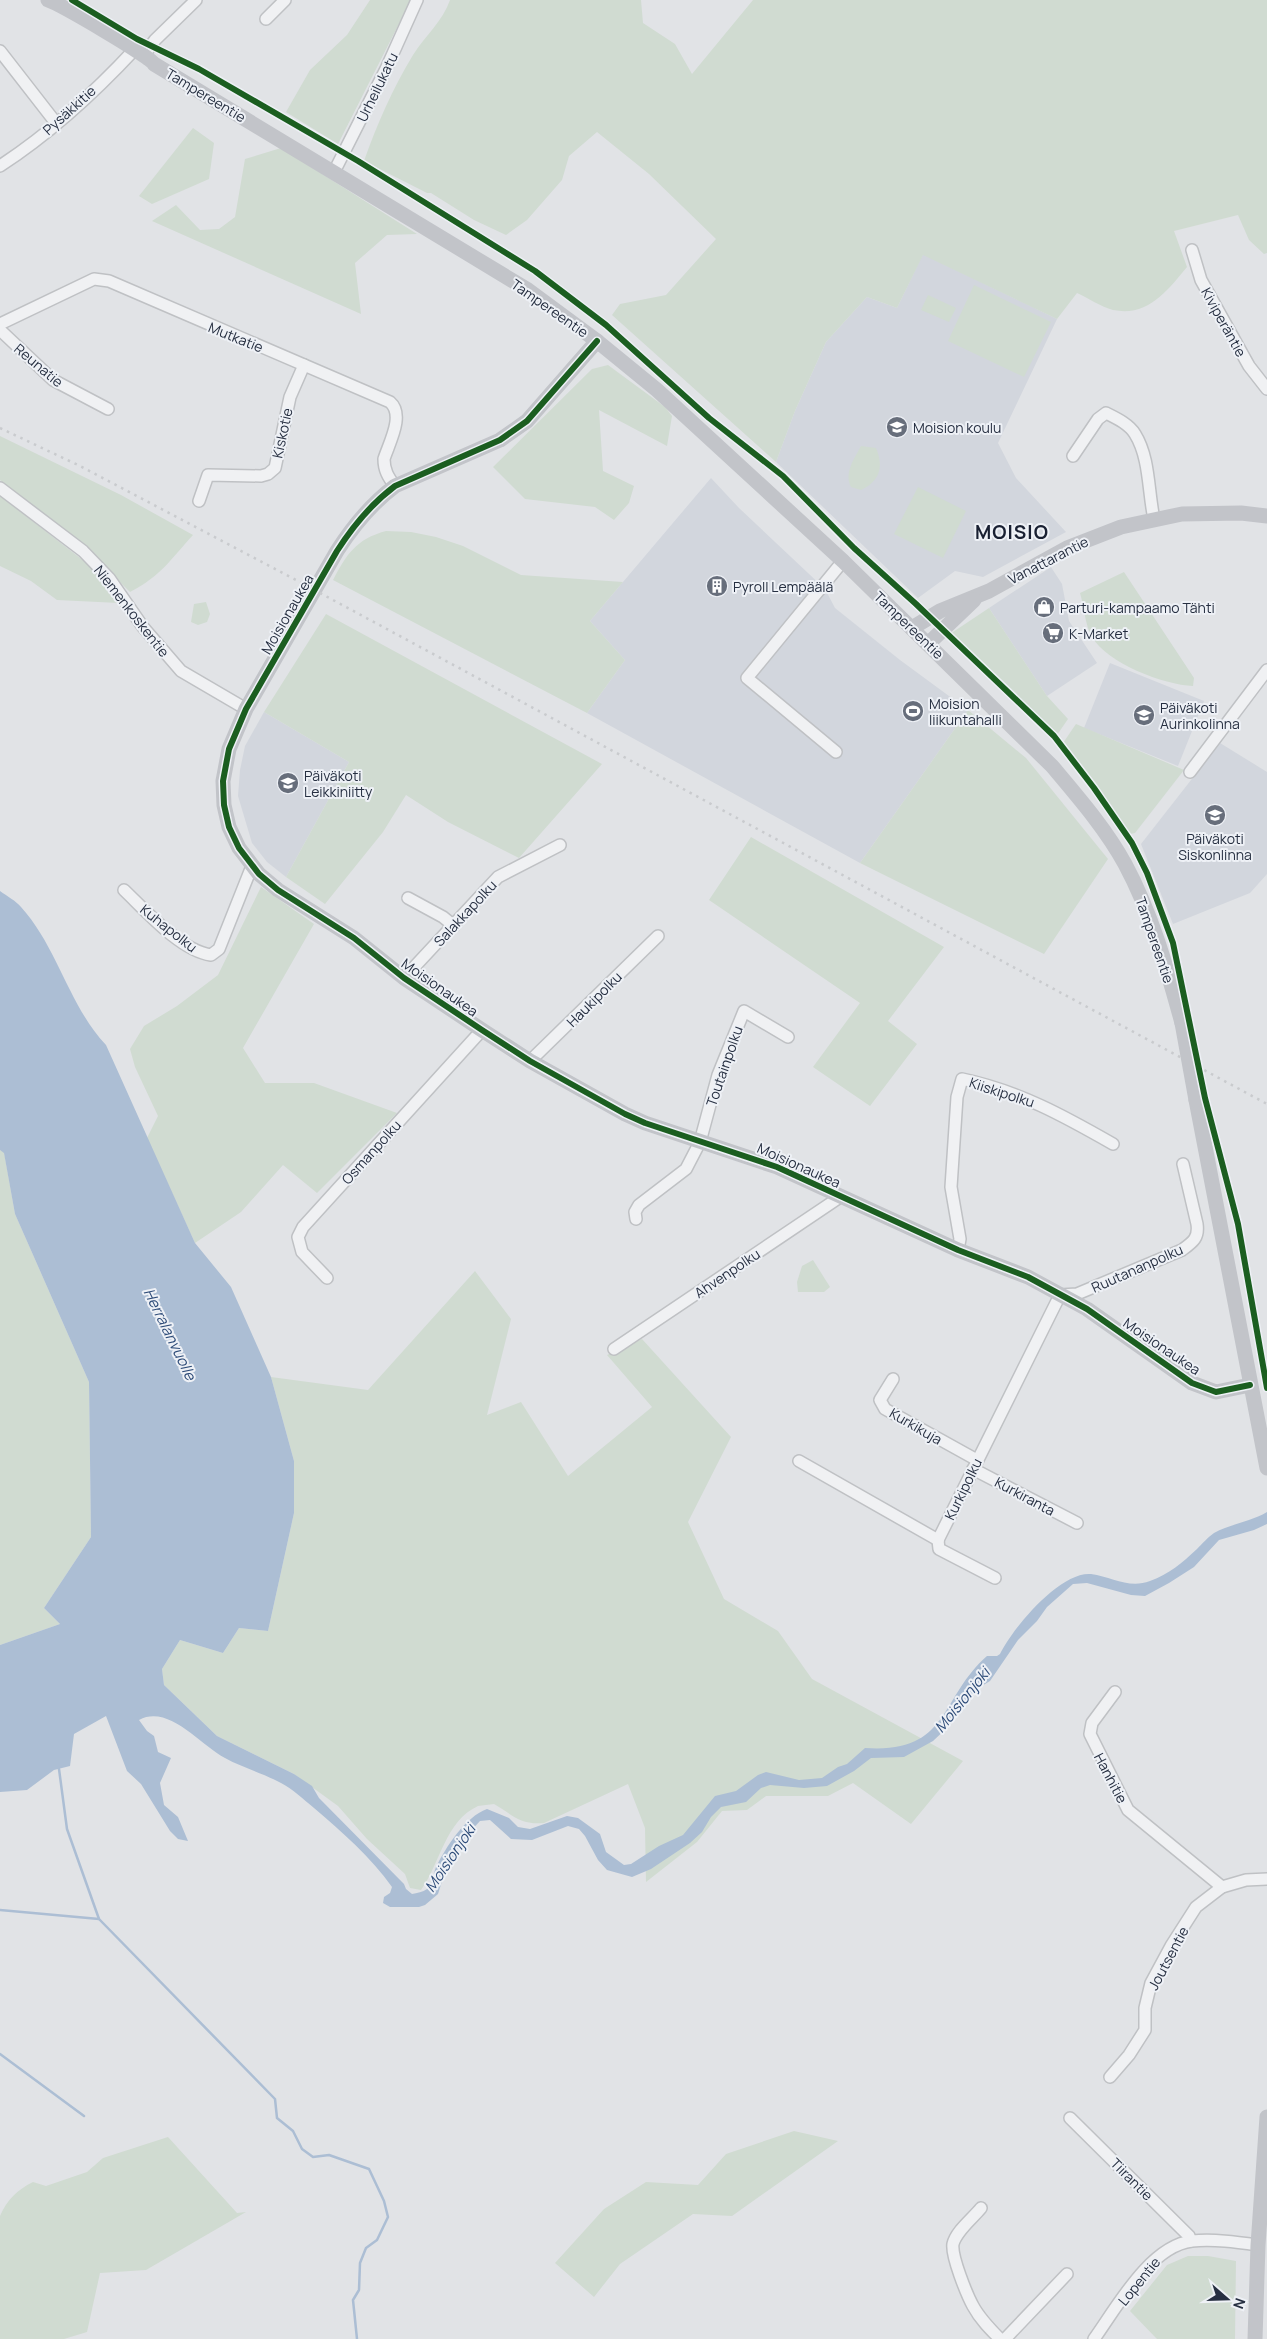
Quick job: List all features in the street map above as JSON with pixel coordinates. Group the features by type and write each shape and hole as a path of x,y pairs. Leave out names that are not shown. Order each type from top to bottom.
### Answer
{"main road":[{"name":"Tampereentie","path":"44,0 49,7 140,56"},
{"name":"Tampereentie","path":"48,0 528,290 597,341 658,390 843,561 1052,766 1110,840 1124,863 1140,896 1163,956 1182,1023 1267,1468"},
{"name":"Moisionaukea","path":"597,341 526,421 500,440 394,486 369,508 337,551 246,709 229,749 223,781 224,805 229,827 239,848 252,866 278,890 354,938 404,978 530,1061 625,1114 700,1142 750,1157 958,1250 1028,1277 1087,1310 1192,1383 1216,1392 1250,1385"},
{"name":"Vanattarantie","path":"912,628 940,611 978,596 1068,548 1121,527 1182,514 1240,513 1267,516"},
{"name":"Vanattarantie","path":"928,644 978,596"},
{"path":"1255,2339 1258,2245 1267,2117"}],"street":[{"name":"Pysäkkitie","path":"0,166 21,152 140,56 196,0"},
{"path":"266,19 286,0"},
{"name":"Urheilukatu","path":"334,172 374,95 417,0"},
{"path":"0,51 56,123"},
{"name":"Kiviperäntie","path":"1192,250 1201,280 1249,366 1267,389"},
{"name":"Mutkatie","path":"0,324 94,279 102,278 390,402 396,407 398,415 384,459 384,470 394,486"},
{"name":"Reunatie","path":"0,330 53,380 108,409"},
{"name":"Kiskotie","path":"200,501 208,475 261,476 268,474 275,468 290,398 304,365"},
{"path":"1073,456 1098,419 1106,413 1129,427 1135,434 1148,475 1154,519"},
{"name":"Niemenkoskentie","path":"0,488 83,551 109,578 143,626 181,671 246,709"},
{"path":"836,752 747,678 843,561"},
{"path":"1190,772 1267,670"},
{"name":"Salakkapolku","path":"404,978 498,877 560,845"},
{"name":"Kuhapolku","path":"124,890 161,925 190,947 204,954 211,955 219,949 252,866"},
{"path":"408,898 443,917 454,926"},
{"name":"Haukipolku","path":"530,1061 658,936"},
{"name":"Toutainpolku","path":"700,1142 718,1075 744,1011 788,1037"},
{"name":"Osmanpolku","path":"327,1278 302,1252 298,1237 303,1227 482,1030"},
{"name":"Kiiskipolku","path":"958,1250 960,1239 951,1187 957,1097 962,1079 1014,1093 1045,1106 1113,1144"},
{"path":"636,1219 639,1205 686,1169 700,1142"},
{"name":"Ruutananpolku","path":"1060,1295 1077,1294 1182,1250 1194,1242 1198,1233 1197,1224 1183,1164"},
{"name":"Ahvenpolku","path":"614,1350 840,1198"},
{"name":"Kurkipolku","path":"938,1540 1060,1295"},
{"name":"Kurkikuja","path":"893,1379 880,1400 886,1409 975,1465"},
{"path":"799,1461 938,1540 939,1548 995,1578"},
{"name":"Kurkiranta","path":"975,1465 1077,1524"},
{"name":"Hanhitie","path":"1115,1692 1092,1723 1090,1734 1128,1810 1222,1887"},
{"name":"Joutsentie","path":"1110,2077 1129,2055 1145,2030 1145,2008 1151,1983 1171,1946 1196,1907 1222,1887 1246,1880 1267,1880"},
{"name":"Tiirantie","path":"1070,2118 1189,2236 1191,2241"},
{"path":"982,2208 956,2238 953,2245 954,2255 973,2306 986,2325 1000,2339"},
{"name":"Lopentie","path":"1094,2339 1146,2268 1160,2254 1191,2241 1217,2240 1258,2245"},
{"path":"1005,2339 1067,2274"}],"shaded area":[{"path":"370,0 411,0 338,144 286,112 310,70 347,35"},
{"path":"450,0 641,0 643,23 675,44 692,74 753,0 1267,0 1267,253 1264,254 1249,240 1238,215 1174,231 1187,267 1156,300 1137,310 1113,310 1077,293 1057,319 923,255 897,308 867,297 826,342 795,411 776,462 612,315 620,304 666,295 716,239 649,174 597,132 569,156 562,180 527,220 506,235 474,220 431,193 427,193 364,161 392,93 413,55 443,15"},
{"path":"193,128 214,143 209,179 152,204 139,196"},
{"path":"281,148 417,234 387,235 355,263 361,314 152,221 176,205 200,230 219,229 235,217 245,159"},
{"name":"Moision koulu","path":"923,254 1057,319 998,443 1016,478 1066,532 983,577 955,571 918,598 776,462 795,411 826,342 867,297 897,308"},
{"path":"974,285 1051,322 1024,377 948,341"},
{"path":"928,295 956,308 949,322 921,310"},
{"path":"608,365 665,407 672,416 667,446 599,410 603,471 634,486 629,503 614,520 595,507 525,499 493,467 592,369"},
{"path":"0,436 121,495 193,535 157,574 130,592 72,535 21,499 0,480"},
{"path":"861,446 876,448 880,467 876,478 861,490 851,487 849,471"},
{"path":"711,478 739,508 825,589 835,608 900,660 968,710 860,863 587,713 625,660 590,621"},
{"path":"918,487 966,511 943,558 894,534"},
{"path":"0,496 89,565 119,603 57,600 31,581 0,566"},
{"path":"386,531 411,532 436,537 463,546 521,575 623,582 590,621 625,660 587,713 333,580 343,563 359,543"},
{"path":"1051,567 1062,584 1069,621 1097,663 1047,696 989,608"},
{"path":"1124,572 1194,678 1193,686 1167,682 1137,671 1123,664 1099,647 1092,637 1086,621 1080,593"},
{"path":"206,602 210,614 207,622 198,625 191,622 194,604"},
{"path":"989,608 1047,696 1068,719 1057,735 950,634"},
{"path":"326,614 602,764 519,858 448,822 406,795 383,832 325,904 286,877 349,762 264,712"},
{"name":"Päiväkoti Aurinkolinna","path":"1110,663 1204,701 1178,766 1084,728"},
{"path":"968,710 1026,758 1108,859 1044,954 860,863"},
{"name":"Päiväkoti Leikkiniitty","path":"264,712 349,762 286,877 267,862 252,843 238,796 240,770 245,746"},
{"path":"1076,724 1184,770 1135,833 1130,834 1063,743"},
{"name":"Päiväkoti Siskonlinna","path":"1220,743 1267,772 1267,874 1250,893 1173,924 1141,844"},
{"path":"751,837 944,947 888,1021 917,1044 870,1106 813,1067 860,1003 709,900"},
{"path":"261,887 314,924 243,1048 265,1083 314,1083 397,1113 317,1193 283,1165 241,1212 195,1243 147,1138 158,1116 135,1067 130,1049 144,1026 177,1006 218,975"},
{"path":"0,1150 4,1152 15,1214 89,1382 91,1537 44,1608 60,1624 0,1645"},
{"path":"813,1260 830,1287 824,1292 798,1292 797,1282 802,1266"},
{"path":"475,1271 511,1319 487,1415 521,1402 568,1476 652,1407 607,1355 642,1339 731,1437 688,1522 724,1599 778,1631 812,1679 963,1761 911,1824 853,1783 828,1796 766,1796 747,1810 722,1811 697,1842 646,1882 645,1828 628,1784 544,1823 523,1821 494,1804 478,1806 467,1813 450,1832 428,1880 421,1890 410,1888 405,1874 367,1839 338,1806 294,1774 217,1736 164,1685 162,1669 180,1640 223,1653 239,1628 268,1631 294,1513 294,1461 271,1377 368,1390"},
{"path":"794,2131 838,2141 732,2216 693,2214 620,2264 594,2297 555,2263 604,2209 646,2182 698,2185 726,2154"},
{"path":"168,2137 237,2213 246,2212 146,2270 100,2273 87,2332 64,2339 0,2339 0,2216 9,2200 22,2188 33,2182 46,2186 87,2172 103,2158"},
{"path":"1188,2256 1208,2256 1236,2261 1235,2339 1157,2339 1130,2311 1167,2265"}],"water":[{"path":"0,891 19,905 45,940 82,1013 106,1045 195,1243 231,1287 271,1377 294,1461 294,1513 268,1631 239,1628 223,1653 180,1640 162,1669 164,1685 217,1736 294,1774 312,1786 319,1798 412,1894 424,1891 429,1887 436,1867 457,1834 471,1819 487,1809 509,1818 518,1827 530,1829 567,1816 578,1818 600,1834 606,1852 624,1865 631,1864 659,1846 683,1835 715,1796 736,1791 758,1775 766,1772 799,1780 822,1778 838,1767 847,1764 865,1748 893,1747 913,1742 928,1733 940,1720 971,1672 987,1656 997,1656 1000,1654 1026,1617 1052,1591 1065,1582 1079,1576 1091,1574 1135,1584 1150,1581 1175,1568 1210,1536 1220,1530 1267,1512 1267,1524 1254,1530 1219,1540 1194,1567 1145,1596 1131,1595 1087,1583 1073,1584 1047,1607 1037,1621 1018,1640 990,1681 970,1696 949,1726 933,1741 904,1757 871,1758 854,1771 827,1786 804,1788 770,1785 761,1788 746,1802 721,1807 711,1817 702,1832 690,1843 651,1869 632,1877 607,1870 598,1860 579,1829 568,1826 532,1840 511,1839 490,1820 480,1821 466,1836 445,1872 438,1894 425,1905 419,1907 390,1907 383,1903 384,1897 390,1893 392,1887 384,1876 356,1845 298,1794 274,1779 225,1758 184,1728 162,1717 150,1717 139,1720 147,1731 154,1736 158,1752 171,1758 160,1783 164,1805 178,1817 188,1841 178,1839 170,1831 141,1784 127,1771 106,1716 74,1734 70,1766 54,1770 27,1790 0,1792 0,1645 60,1624 44,1608 91,1537 89,1382 15,1214 4,1153 0,1150"}],"waterway":[{"path":"59,1769 67,1829 99,1919 275,2099 277,2118 293,2131 302,2149 313,2157 329,2155 369,2169 384,2201 388,2217 377,2240 366,2248 360,2263 359,2290 353,2300 357,2339"},
{"path":"0,1910 99,1919"},
{"path":"0,2054 84,2116"}],"railway":[{"path":"0,428 80,466 296,580 1267,1104"}],"cycle path":[{"path":"72,0 137,39 199,69 358,161 535,271 606,325 709,418 783,476 854,548 916,604 1054,736 1094,788 1132,843 1147,873 1173,943 1205,1098 1238,1224 1267,1388"},
{"path":"597,341 527,421 500,440 395,486 370,508 343,542 246,709 229,749 223,781 224,805 229,827 239,848 259,874 278,890 354,938 404,978 530,1061 625,1114 645,1123 777,1167 958,1250 1028,1277 1087,1309 1192,1383 1216,1392 1250,1385"}],"place":[{"name":"Moision koulu","path":"897,427"},
{"name":"Pyroll Lempäälä","path":"717,586"},
{"name":"Parturi-kampaamo Tähti","path":"1044,607"},
{"name":"K-Market","path":"1053,633"},
{"name":"Moision liikuntahalli","path":"913,711"},
{"name":"Päiväkoti Aurinkolinna","path":"1144,715"},
{"name":"Päiväkoti Leikkiniitty","path":"288,783"},
{"name":"Päiväkoti Siskonlinna","path":"1215,815"}],"district":[{"name":"MOISIO","path":"1012,532"}],"water label":[{"name":"Herralanvuolle","path":"170,1334"},
{"name":"Moisionjoki","path":"962,1700"},
{"name":"Moisionjoki","path":"450,1858"}]}
